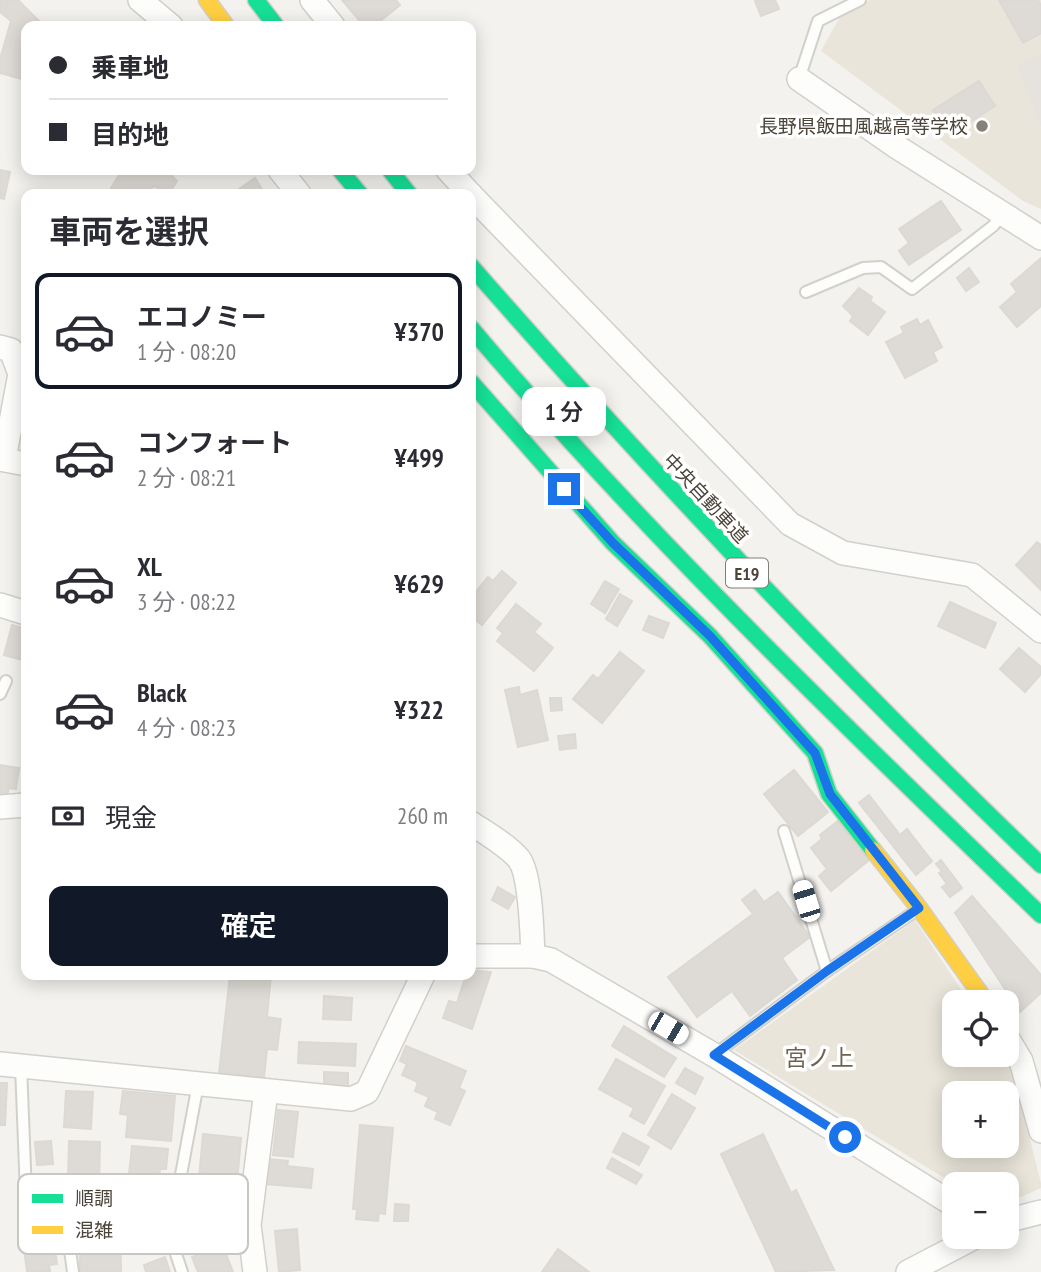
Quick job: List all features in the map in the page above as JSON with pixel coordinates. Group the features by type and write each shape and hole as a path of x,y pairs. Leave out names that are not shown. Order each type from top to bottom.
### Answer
{"main road":[{"path":"207,0 222,21"},
{"path":"256,0 272,21"},
{"path":"344,175 356,189"},
{"path":"394,175 405,189"},
{"name":"中央自動車道","path":"476,272 665,485 783,611 940,769 1041,865"},
{"name":"E19","path":"476,334 517,383 674,550 800,679 1041,915"},
{"path":"476,388 613,543 710,636 815,753 830,794 919,908 978,990"}],"street":[{"path":"140,0 165,21"},
{"path":"312,0 329,21"},
{"path":"799,79 897,147 1041,238"},
{"path":"284,175 295,189"},
{"path":"452,175 465,189"},
{"path":"476,201 790,524 843,553 971,575 1041,631"},
{"path":"0,346 11,350 20,374 10,461"},
{"path":"0,605 21,611"},
{"path":"0,807 21,805"},
{"path":"476,826 520,860 531,904 533,956"},
{"path":"476,956 533,956 551,960 714,1055 942,1198"},
{"path":"11,1065 351,1099 366,1092 421,980"},
{"path":"1019,1058 1041,1131"},
{"path":"255,1272 249,1225 266,1091"},
{"path":"1019,1217 1041,1212"},
{"path":"908,1272 952,1249"}],"lane":[{"path":"799,79 818,21 860,0"},
{"path":"806,292 863,268 881,267 912,289 993,226 1003,214"},
{"path":"0,694 6,681"},
{"path":"784,831 827,971"},
{"path":"714,1055 827,971 919,908"},
{"path":"11,1065 24,1174"},
{"path":"181,1174 198,1084"},
{"path":"71,1254 73,1272"},
{"path":"176,1254 182,1272"}],"shaded area":[{"name":"長野県飯田風越高等学校","path":"870,0 1041,0 1041,209 1023,201 821,51 842,13"},
{"path":"1041,54 1041,128 1017,65"},
{"path":"915,920 961,990 942,990 942,1067 1011,1067 1015,1081 942,1081 942,1158 1019,1158 1019,1096 1041,1188 1019,1197 1019,1172 942,1172 942,1176 734,1050"}],"building":[{"path":"0,0 18,0 39,21 21,21 21,79 0,73 0,59 11,21 0,12"},
{"path":"342,0 396,0 400,5 380,21 360,21"},
{"path":"775,0 779,9 761,16 755,1"},
{"path":"999,0 1038,0 1041,6 1041,33 1023,43"},
{"path":"979,81 995,106 950,135 933,110"},
{"path":"0,170 10,172 4,199 0,198"},
{"path":"119,175 171,175 177,181 172,189 154,186 151,189 111,188"},
{"path":"255,178 262,189 239,189"},
{"path":"941,201 961,230 909,265 899,251 909,243 899,229"},
{"path":"1041,258 1041,306 1017,327 1000,307 1017,292 1011,284"},
{"path":"969,268 979,282 966,291 957,278"},
{"path":"859,288 872,297 870,301 885,312 868,335 850,321 853,316 843,306"},
{"path":"917,319 920,325 928,320 942,347 933,352 937,361 905,378 886,342 904,333 901,327"},
{"path":"1037,542 1041,545 1041,590 1016,565"},
{"path":"502,571 516,583 482,625 476,620 476,592 488,577 493,581"},
{"path":"605,581 619,589 605,613 591,604"},
{"path":"620,594 632,601 617,626 606,619"},
{"path":"950,602 996,623 985,648 938,626"},
{"path":"516,604 541,624 534,632 553,648 534,671 497,641 503,633 497,628"},
{"path":"649,616 669,623 663,638 643,630"},
{"path":"12,625 21,628 21,660 4,655"},
{"path":"1019,648 1041,667 1041,674 1025,692 1000,669"},
{"path":"620,652 644,671 602,723 573,699 593,675 598,679"},
{"path":"519,687 520,695 537,690 548,740 518,747 505,690"},
{"path":"550,698 561,698 562,710 551,711"},
{"path":"575,734 576,748 560,750 558,736"},
{"path":"0,765 19,768 16,789 9,788 7,796 0,795"},
{"path":"794,770 828,812 798,836 764,794"},
{"path":"869,795 900,835 907,829 932,861 916,875 859,803"},
{"path":"838,821 869,860 831,891 819,876 827,869 811,848 822,839 820,835"},
{"path":"941,860 962,888 950,897 942,887 947,884 936,864"},
{"path":"498,887 515,897 508,909 492,900"},
{"path":"755,890 764,902 778,892 810,937 782,958 797,980 750,1016 732,991 697,1017 668,977 753,914 742,900"},
{"path":"972,896 1041,975 1041,993 1020,1012 1019,990 1006,990 955,913"},
{"path":"476,970 491,972 472,1029 443,1018 449,1001 457,1003 464,980 476,980"},
{"path":"229,980 271,980 267,1017 281,1019 277,1050 267,1049 264,1078 219,1073"},
{"path":"324,996 352,998 351,1020 323,1019"},
{"path":"624,1026 676,1058 664,1077 612,1046"},
{"path":"299,1042 356,1044 355,1066 298,1063"},
{"path":"406,1046 466,1071 459,1088 465,1091 450,1125 435,1119 438,1112 425,1106 429,1097 415,1091 418,1082 402,1075 407,1064 400,1061"},
{"path":"616,1059 665,1086 644,1124 630,1116 634,1108 599,1089"},
{"path":"685,1068 703,1078 695,1094 676,1083"},
{"path":"324,1072 348,1073 348,1090 324,1090"},
{"path":"0,1083 7,1083 5,1125 0,1125"},
{"path":"66,1091 93,1092 91,1129 64,1127"},
{"path":"123,1091 175,1096 171,1141 126,1137 128,1115 120,1114"},
{"path":"672,1094 695,1108 671,1149 648,1135"},
{"path":"278,1110 298,1112 293,1157 273,1155"},
{"path":"360,1125 393,1128 385,1214 379,1213 378,1221 356,1219 357,1209 353,1209"},
{"path":"623,1133 649,1147 639,1165 613,1152"},
{"path":"203,1134 241,1138 238,1174 199,1174"},
{"path":"763,1134 791,1193 796,1190 834,1270 776,1272 721,1154"},
{"path":"51,1141 53,1164 37,1165 35,1142"},
{"path":"69,1141 100,1142 99,1174 68,1174"},
{"path":"132,1146 168,1149 166,1169 160,1169 160,1174 129,1174"},
{"path":"612,1158 642,1175 636,1184 607,1168"},
{"path":"268,1159 288,1161 287,1166 313,1169 311,1188 266,1184"},
{"path":"395,1204 409,1205 408,1221 394,1221"},
{"path":"297,1229 300,1270 279,1272 275,1231"},
{"path":"558,1249 589,1272 542,1272"},
{"path":"25,1254 56,1254 57,1264 49,1265 50,1271 27,1272"},
{"path":"80,1254 121,1254 121,1272 80,1272"},
{"path":"199,1254 226,1254 233,1272 198,1272 192,1257"},
{"path":"165,1257 170,1272 146,1272 144,1265"}],"traffic: fast":[{"path":"256,0 272,21"},
{"path":"344,175 356,189"},
{"path":"394,175 405,189"},
{"path":"476,272 750,572 894,720 1041,865"},
{"path":"476,334 607,481 748,629 1041,915"},
{"path":"476,388 613,543 710,636 815,753 829,794 873,850"}],"traffic: slow":[{"path":"207,0 222,21"},
{"path":"873,850 919,908 978,990"}],"place":[{"name":"長野県飯田風越高等学校","path":"982,126"}],"district":[{"name":"宮ノ上","path":"819,1057"}],"route":[{"path":"564,489 613,543 710,636 815,753 830,794 919,908 827,971 714,1055 845,1137"}]}
